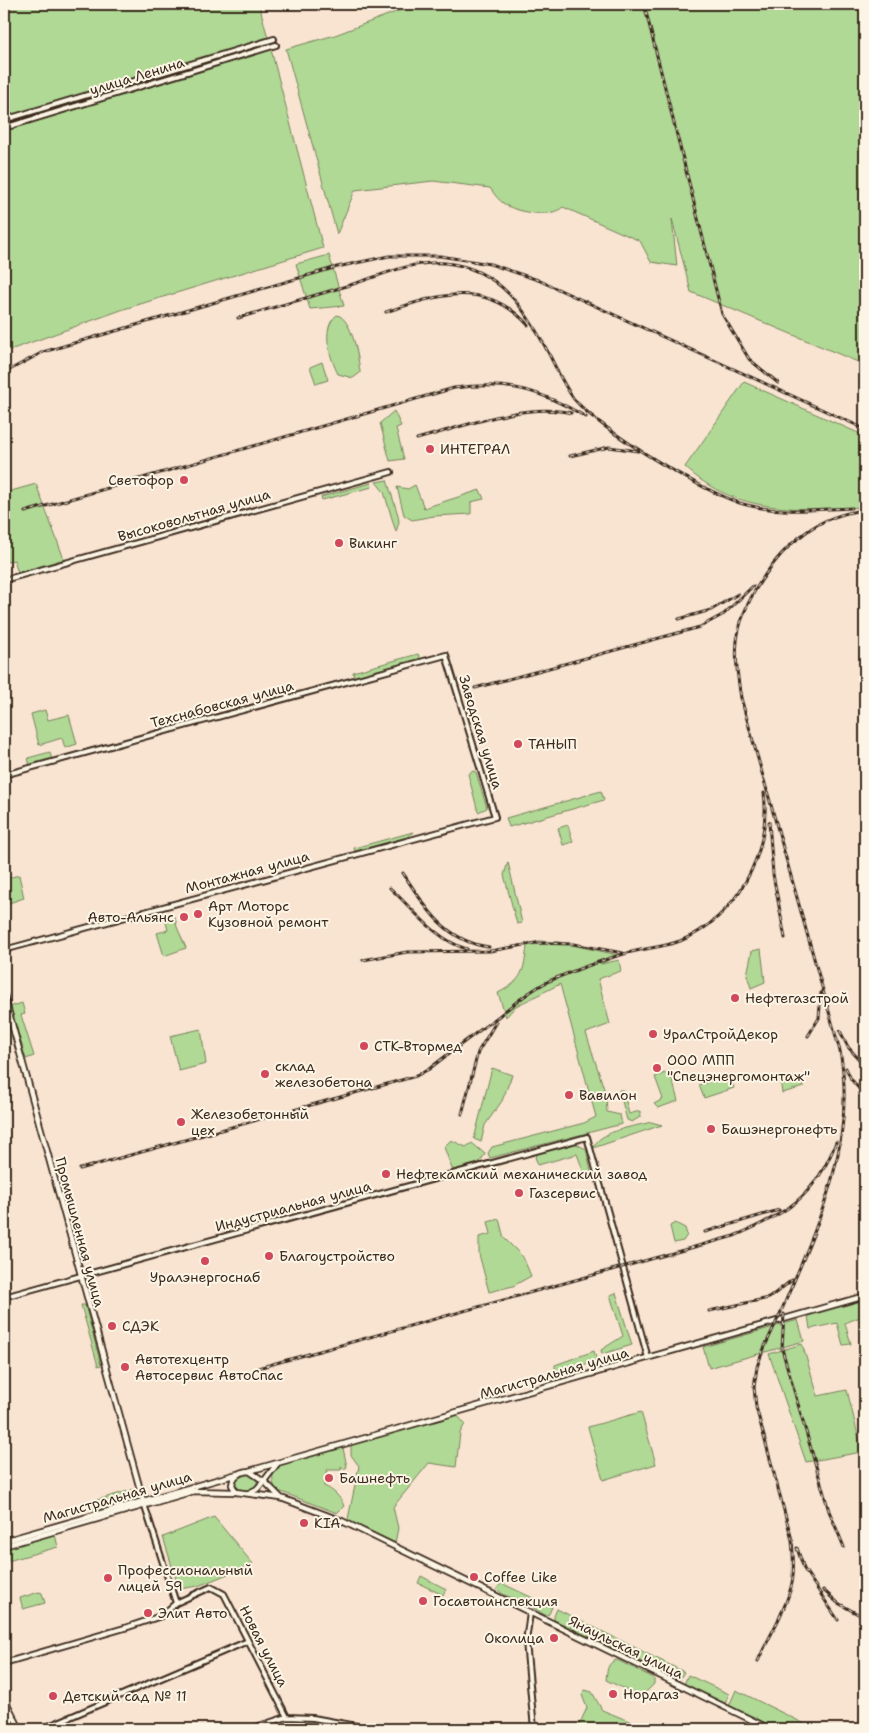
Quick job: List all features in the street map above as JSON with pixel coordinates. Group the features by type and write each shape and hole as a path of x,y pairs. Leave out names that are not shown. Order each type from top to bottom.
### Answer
{"main road":[{"name":"Промышленная улица","path":"4,994 143,1502"},
{"name":"Магистральная улица","path":"4,1542 236,1474 865,1296"},
{"path":"247,1494 256,1489 280,1462"},
{"path":"249,1471 264,1481 281,1498"},
{"path":"236,1474 232,1485 236,1492"},
{"name":"Магистральная улица","path":"4,1546 143,1502 194,1491 236,1492 281,1498"},
{"name":"Янаульская улица","path":"281,1498 330,1515 770,1729"},
{"path":"4,1698 20,1729"}],"street":[{"name":"улица Ленина","path":"4,120 274,39"},
{"name":"улица Ленина","path":"4,128 276,45"},
{"name":"Высоковольтная улица","path":"4,580 391,472"},
{"name":"Техснабовская улица","path":"4,775 446,655"},
{"name":"Заводская улица","path":"446,655 495,816"},
{"name":"Монтажная улица","path":"4,950 495,816"},
{"name":"Индустриальная улица","path":"4,1297 588,1136 648,1358"},
{"path":"4,1663 161,1616 176,1603 148,1524 143,1502"},
{"name":"Новая улица","path":"176,1603 211,1587 218,1589 224,1594 287,1717"},
{"path":"530,1613 526,1640 534,1729"},
{"path":"42,1729 248,1641"},
{"path":"250,1729 287,1717 313,1718 373,1729"}],"green space":[{"path":"4,4 259,4 323,248 124,309 10,350 4,349"},
{"path":"417,4 865,4 865,365 691,292 672,219 677,266 651,262 640,241 563,207 551,212 527,212 512,208 503,203 490,188 433,181 355,190 337,234 286,49 335,35"},
{"path":"329,255 344,306 310,309 296,264"},
{"path":"337,315 347,323 354,340 360,373 353,378 338,374 332,360 328,335 329,327"},
{"path":"322,362 328,380 316,384 310,367"},
{"path":"744,382 865,436 865,507 793,508 747,502 705,483 685,467"},
{"path":"394,411 401,426 396,428 404,459 390,461 380,423"},
{"path":"387,480 398,515 399,522 396,532 384,492 376,482"},
{"path":"371,483 372,487 322,500 321,497"},
{"path":"36,484 64,559 18,573 14,560 6,562 4,555 4,493"},
{"path":"415,485 424,508 480,490 484,499 471,502 471,514 434,516 412,520 404,515 397,487 408,489"},
{"path":"418,654 421,659 354,678 353,672"},
{"path":"45,710 48,720 69,715 77,744 65,748 62,738 39,745 31,714"},
{"path":"50,752 52,761 30,766 28,758"},
{"path":"473,771 476,772 487,808 478,812 468,774"},
{"path":"601,791 604,800 509,827 506,818"},
{"path":"568,825 573,842 563,845 558,828"},
{"path":"413,832 407,837 355,851 354,848"},
{"path":"508,862 522,923 517,924 504,875"},
{"path":"19,875 24,898 6,904 4,903 4,879"},
{"path":"175,917 186,948 164,956 157,933 168,930 165,919"},
{"path":"538,941 559,942 618,955 601,964 619,960 621,971 598,979 610,1024 586,1033 606,1095 607,1112 620,1115 622,1124 490,1158 488,1153 492,1147 584,1123 596,1117 560,984 516,1006 506,1017 498,993 517,980 525,963 527,946"},
{"path":"761,949 765,982 751,988 747,975 752,951"},
{"path":"22,1003 25,1014 21,1015 34,1056 26,1059 10,1007"},
{"path":"201,1029 206,1064 179,1071 170,1036"},
{"path":"492,1068 512,1075 502,1101 485,1125 481,1142 474,1139"},
{"path":"670,1071 678,1101 658,1108 654,1104 663,1099 655,1077"},
{"path":"730,1074 734,1088 704,1098 699,1085"},
{"path":"795,1077 799,1079 791,1083 801,1081 804,1087 782,1093 780,1080"},
{"path":"619,1090 623,1090 629,1114 640,1111 640,1117 632,1122 627,1120"},
{"path":"651,1122 662,1125 593,1148 597,1142 610,1133"},
{"path":"451,1140 466,1147 472,1143 485,1154 472,1167 462,1170 452,1169 444,1147"},
{"path":"576,1144 586,1149 592,1175 585,1176 577,1154 538,1165 535,1157 538,1154"},
{"path":"499,1219 504,1238 523,1257 531,1276 513,1286 489,1292 479,1254 479,1237 491,1234 488,1222"},
{"path":"675,1223 685,1228 687,1235 683,1241 674,1243 670,1226"},
{"path":"616,1293 632,1345 602,1354 601,1350 623,1336 610,1295"},
{"path":"865,1300 865,1315 845,1323 851,1344 843,1345 837,1323 810,1329 808,1316"},
{"path":"81,1305 85,1305 101,1365 98,1366"},
{"path":"798,1320 804,1341 709,1368 703,1347"},
{"path":"802,1344 818,1396 847,1390 862,1452 806,1462 769,1354"},
{"path":"594,1351 597,1361 555,1373 555,1365"},
{"path":"641,1412 656,1464 603,1480 588,1427"},
{"path":"456,1414 465,1424 460,1433 456,1467 429,1463 393,1507 398,1528 395,1543 350,1522 348,1519 359,1466 351,1455 351,1443"},
{"path":"339,1447 343,1448 347,1467 344,1469 341,1466 341,1470 327,1470 324,1486 336,1494 344,1506 337,1513 276,1490 273,1476 275,1470 281,1464"},
{"path":"247,1474 257,1477 257,1486 246,1490 235,1486 236,1478"},
{"path":"135,1489 135,1497 127,1503 93,1513 90,1502"},
{"path":"214,1517 253,1564 198,1586 179,1589 163,1537"},
{"path":"55,1534 58,1547 4,1562 4,1549"},
{"path":"421,1576 446,1589 443,1595 418,1583"},
{"path":"501,1583 552,1607 549,1614 545,1615 522,1601 503,1594 497,1589"},
{"path":"39,1592 42,1593 45,1603 23,1609 20,1598"},
{"path":"557,1609 684,1672 679,1680 554,1620"},
{"path":"617,1660 654,1678 654,1684 641,1697 606,1680 609,1665"},
{"path":"688,1675 729,1694 724,1706 683,1687"},
{"path":"585,1690 592,1692 602,1710 649,1729 577,1729 587,1708 582,1695"},
{"path":"736,1690 815,1729 775,1729 729,1706"}],"railway":[{"path":"644,4 722,314 749,359 778,383"},
{"path":"4,373 43,352 337,267 389,256 440,256 490,264 538,280 865,429"},
{"path":"238,318 409,266 445,263 464,267 481,273 510,294 532,323 574,399 606,427 655,460 707,489 747,505 786,510 852,508"},
{"path":"386,312 424,300 460,294 478,296 495,301 512,310 528,325"},
{"path":"25,512 454,388 491,386 523,389 569,407 586,417"},
{"path":"417,439 514,413 553,410 571,413"},
{"path":"570,456 609,447 638,451"},
{"path":"758,1661 786,1603 792,1583 794,1567 792,1540 756,1407 754,1387 759,1360 807,1251 830,1186 843,1120 844,1086 840,1051 741,698 736,648 740,626 752,596 771,567 793,542 818,524 841,515 865,510"},
{"path":"475,688 700,627 724,614 753,586"},
{"path":"679,619 711,610 738,594"},
{"path":"80,1169 416,1076 429,1069 523,997 549,981 586,966 631,952 680,941 700,931 718,917 733,900 746,881 756,860 762,838 765,815 764,793"},
{"path":"769,822 773,874 785,938"},
{"path":"403,873 428,910 448,930 474,944 489,947"},
{"path":"390,888 436,932 456,945 467,949"},
{"path":"363,960 407,952 490,951 536,943 573,944 623,953"},
{"path":"808,1036 819,1018 821,993"},
{"path":"462,1114 478,1052 496,1022"},
{"path":"840,1031 848,1047 865,1066"},
{"path":"846,1068 851,1079 865,1096"},
{"path":"258,1368 734,1236 769,1220 797,1201 819,1177 836,1142"},
{"path":"705,1232 779,1210"},
{"path":"709,1311 769,1298 792,1280"},
{"path":"784,1314 782,1349 829,1511 844,1547"},
{"path":"797,1548 804,1569 838,1620"},
{"path":"823,1590 838,1603 865,1618"}],"place":[{"name":"ИНТЕГРАЛ","path":"430,449"},
{"name":"Светофор","path":"184,480"},
{"name":"Викинг","path":"339,543"},
{"name":"ТАНЫП","path":"518,744"},
{"name":"Арт Моторс Кузовной ремонт","path":"198,914"},
{"name":"Авто-Альянс","path":"184,917"},
{"name":"Нефтегазстрой","path":"735,998"},
{"name":"УралСтройДекор","path":"653,1034"},
{"name":"СТК-Втормед","path":"364,1046"},
{"name":"ООО МПП \"Спецэнергомонтаж\"","path":"657,1068"},
{"name":"склад железобетона","path":"265,1074"},
{"name":"Вавилон","path":"569,1095"},
{"name":"Железобетонный цех","path":"181,1122"},
{"name":"Башэнергонефть","path":"711,1129"},
{"name":"Нефтекамский механический завод","path":"386,1174"},
{"name":"Газсервис","path":"519,1193"},
{"name":"Благоустройство","path":"269,1256"},
{"name":"Уралэнергоснаб","path":"205,1261"},
{"name":"СДЭК","path":"112,1326"},
{"name":"Автотехцентр Автосервис АвтоСпас","path":"125,1367"},
{"name":"Башнефть","path":"329,1478"},
{"name":"KIA","path":"304,1523"},
{"name":"Coffee Like","path":"474,1577"},
{"name":"Профессиональный лицей 59","path":"108,1578"},
{"name":"Госавтоинспекция","path":"423,1601"},
{"name":"Элит Авто","path":"148,1613"},
{"name":"Околица","path":"554,1638"},
{"name":"Нордгаз","path":"613,1694"},
{"name":"Детский сад № 11","path":"53,1696"}]}
